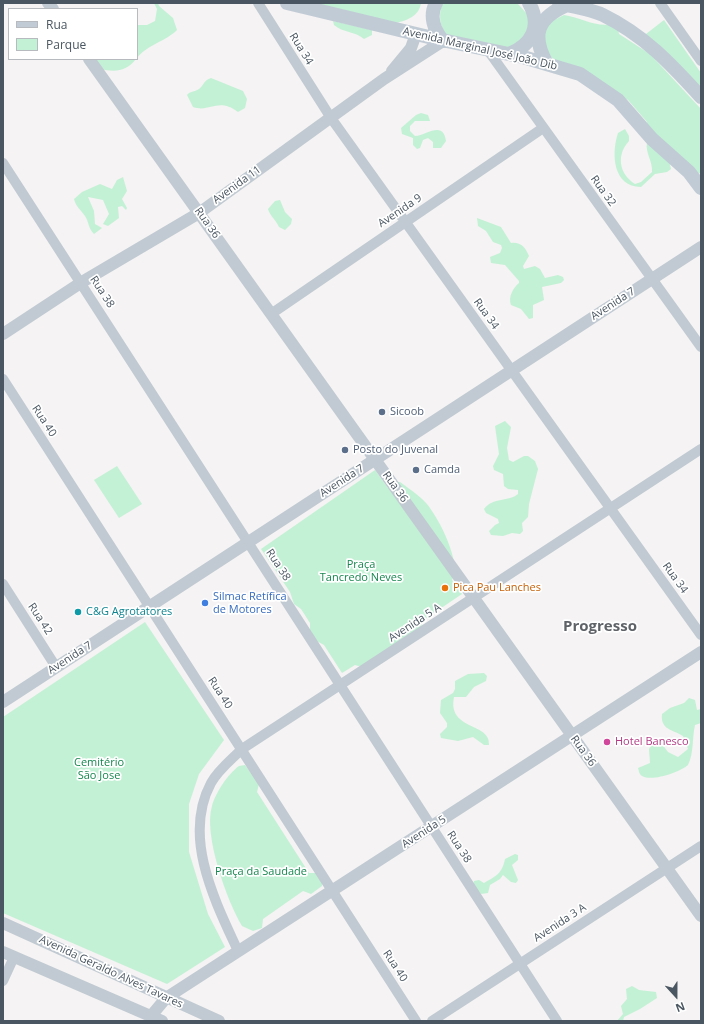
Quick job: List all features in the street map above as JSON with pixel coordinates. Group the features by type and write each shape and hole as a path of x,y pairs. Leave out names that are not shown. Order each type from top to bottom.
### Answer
{"main road":[{"name":"Avenida Marginal José João Dib","path":"287,3 443,41 509,54 580,74 618,100 652,138 695,174 701,188"},
{"path":"509,54 524,46 533,34 534,18 529,3"},
{"path":"547,64 537,40 538,32 544,21 563,4 602,15 643,38 701,97"},
{"path":"416,34 434,5"},
{"path":"434,5 433,20 437,33 443,41"}],"street":[{"name":"Rua 34","path":"258,3 331,118 701,635"},
{"path":"660,3 701,61"},
{"name":"Avenida 11","path":"384,80 411,48 416,34"},
{"name":"Avenida 11","path":"3,334 82,282 199,213 384,80 443,41"},
{"name":"Rua 32","path":"486,49 701,347"},
{"name":"Rua 36","path":"90,60 701,916"},
{"name":"Avenida 9","path":"271,314 543,128"},
{"name":"Rua 38","path":"3,163 82,282 557,1021"},
{"name":"Avenida 7","path":"3,702 701,247"},
{"name":"Rua 40","path":"3,379 416,1021"},
{"name":"Avenida 5 A","path":"242,750 701,449"},
{"name":"Rua 42","path":"3,584 56,667"},
{"name":"Avenida 5","path":"151,1016 166,998 701,652"},
{"path":"238,951 211,889 201,845 200,822 204,799 211,782 223,767 242,750"},
{"name":"Avenida 3 A","path":"432,1021 701,846"},
{"name":"Avenida Geraldo Alves Tavares","path":"3,923 219,1021"},
{"path":"3,981 8,954"},
{"name":"Avenida Geraldo Alves Tavares","path":"8,954 162,1021"}],"green space":[{"path":"154,3 158,3 159,6 173,18 177,30 146,49 138,57 138,25 147,25 155,21 157,9"},
{"path":"306,3 421,3 418,11 412,17 396,23"},
{"path":"443,3 518,4 528,15 529,31 512,49 455,39 446,34 440,22 440,12"},
{"path":"564,15 600,25 612,24 618,27 619,34 650,54 701,109 701,174 693,171 645,126 647,122 628,100 553,59 547,52 543,32 552,21"},
{"path":"664,20 701,73 701,90 646,34"},
{"path":"333,21 372,30 372,35 364,39 360,36 338,28 334,25"},
{"path":"96,60 135,60 124,69 111,71 100,69"},
{"path":"211,78 243,91 247,99 245,108 238,112 231,108 219,105 204,108 193,107 187,95 199,89 205,81"},
{"path":"421,113 428,115 430,121 415,121 410,126 410,131 415,136 434,130 442,131 446,141 441,148 433,148 433,142 428,138 423,140 420,148 417,149 413,145 413,138 402,134 401,128 416,115"},
{"path":"625,129 629,136 629,141 622,152 621,164 625,175 630,180 635,184 641,182 652,172 647,143 669,161 671,169 667,172 655,174 641,187 632,186 625,182 616,168 615,150 618,133"},
{"path":"123,177 127,191 122,199 127,208 126,210 122,206 118,207 119,218 108,226 103,224 109,214 103,200 88,197 94,211 95,224 102,228 94,234 74,199 82,192 100,184 112,189 117,180"},
{"path":"280,200 285,212 292,219 291,224 285,230 279,227 268,209 275,201"},
{"path":"477,218 501,227 511,243 520,244 526,250 529,256 523,266 524,269 535,266 540,269 545,278 558,275 563,277 564,280 561,283 542,287 544,300 533,305 533,318 529,319 521,309 511,305 510,302 513,290 519,281 505,265 491,263 490,257 500,253 502,248 501,245 493,242 486,231 478,226"},
{"path":"505,421 511,427 507,448 509,460 513,462 524,456 528,456 535,461 538,469 529,504 528,517 522,523 523,531 520,534 512,533 503,536 491,535 489,531 499,523 498,519 486,513 484,509 496,501 510,498 518,494 518,490 508,489 504,486 503,474 494,470 493,466 499,454 495,426"},
{"path":"117,466 142,504 119,518 94,480"},
{"name":"Praça Tancredo Neves","path":"375,470 388,488 392,482 400,482 420,497 431,509 448,541 454,563 455,573 452,580 462,594 425,619 419,630 362,667 355,665 342,673 324,645 313,639 310,632 310,623 301,609 294,604 290,592 261,549"},
{"name":"Cemitério São Jose","path":"145,622 224,740 199,774 189,804 189,852 208,914 225,947 167,984 3,913 3,717"},
{"path":"484,673 487,676 486,681 474,687 466,697 454,697 454,708 457,716 488,738 489,745 484,745 473,737 458,741 441,738 440,734 447,727 447,723 440,713 441,700 453,693 455,689 455,681 468,674"},
{"path":"689,698 695,700 697,710 701,709 701,723 695,725 691,756 688,765 679,771 659,777 647,778 642,776 638,768 650,763 649,749 655,740 659,740 668,752 678,757 688,749 683,736 665,726 662,719 662,714 670,708 684,703"},
{"name":"Praça da Saudade","path":"245,765 259,784 257,792 309,873 316,873 322,881 322,886 311,894 303,891 263,919 262,928 253,931 242,926 230,901 218,867 211,833 210,818 216,795 223,784 239,766"},
{"path":"515,854 518,855 518,860 512,865 518,880 516,883 511,882 503,875 500,879 490,885 488,893 481,894 473,885 474,881 479,880 484,883 492,878 498,874 504,864 505,859"},
{"path":"632,986 639,990 656,992 657,998 624,1017 623,1021 617,1021 623,1014 621,1006 627,999 626,989"}],"place":[{"name":"Sicoob","path":"382,412"},
{"name":"Posto do Juvenal","path":"345,450"},
{"name":"Camda","path":"416,470"},
{"name":"Pica Pau Lanches","path":"445,588"},
{"name":"Silmac Retífica de Motores","path":"205,603"},
{"name":"C&G Agrotatores","path":"78,612"},
{"name":"Hotel Banesco","path":"607,742"}],"district":[{"name":"Progresso","path":"600,627"}]}
